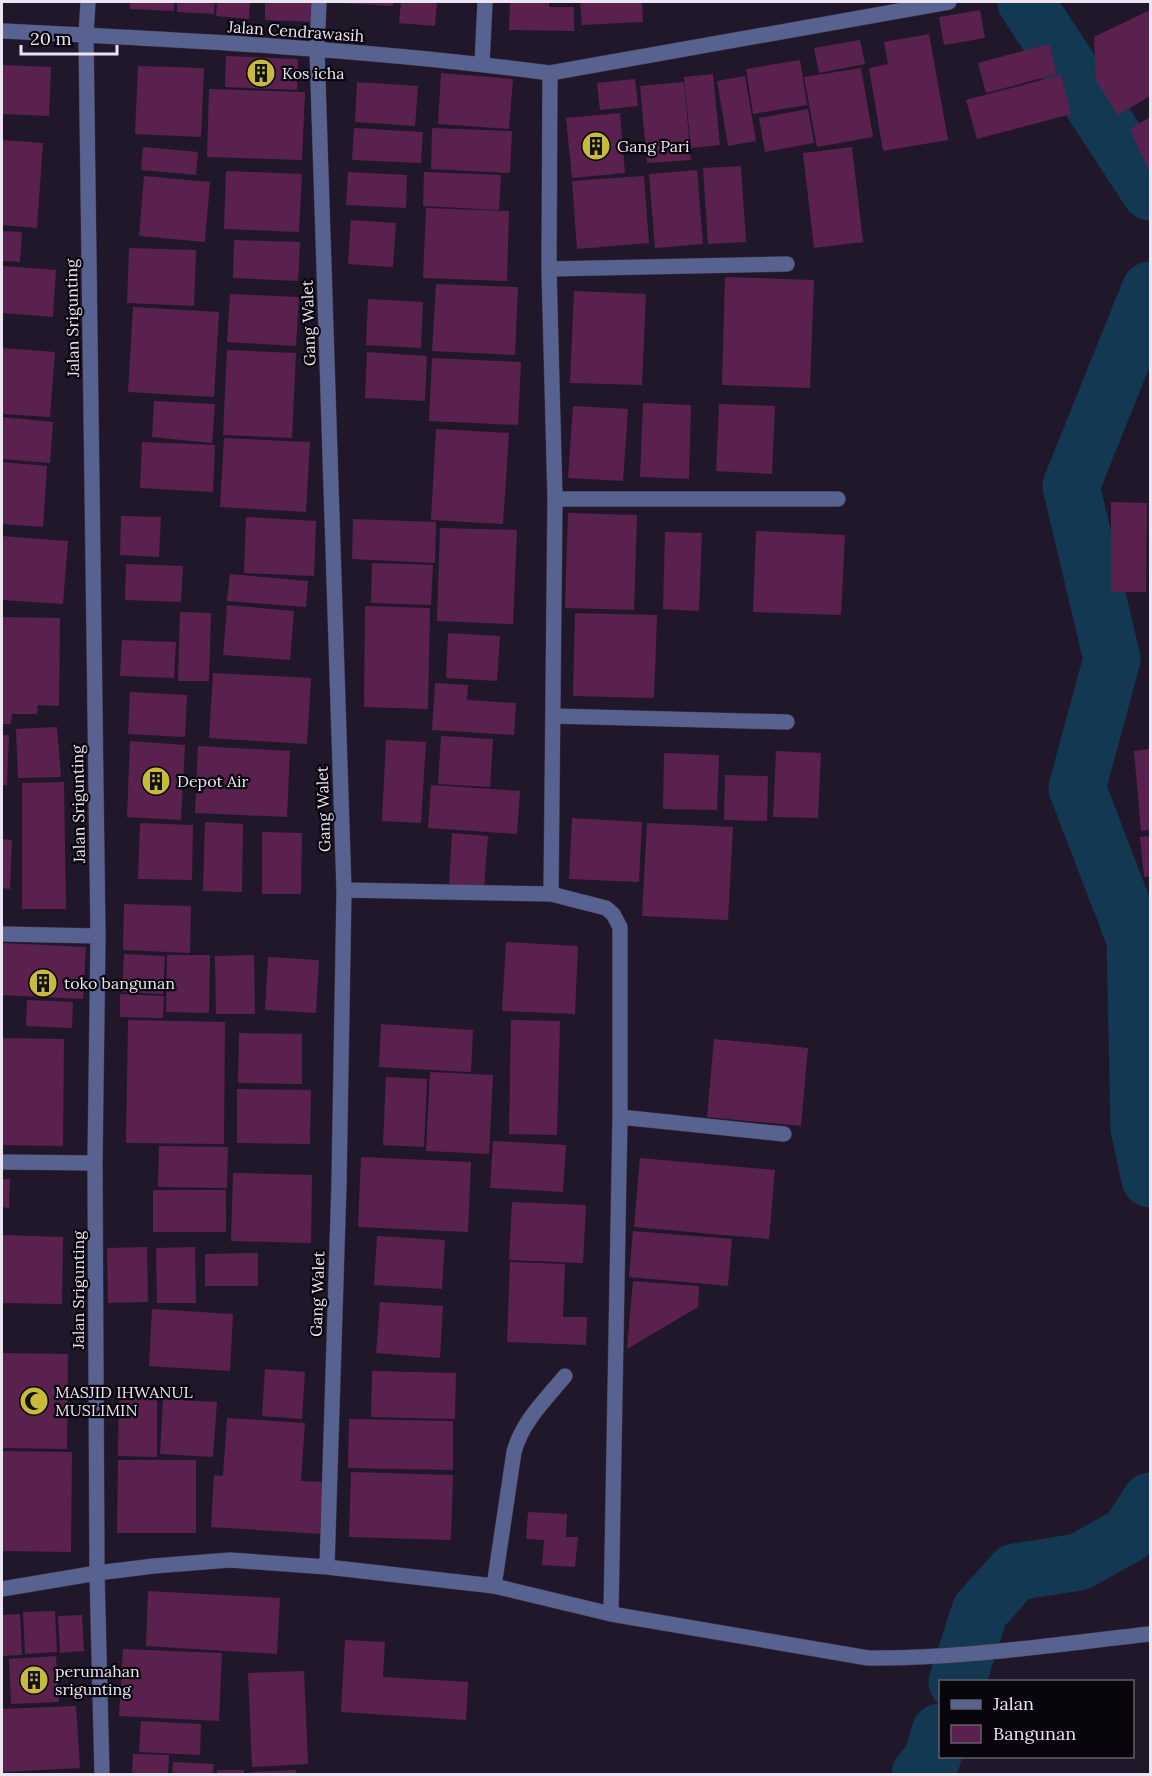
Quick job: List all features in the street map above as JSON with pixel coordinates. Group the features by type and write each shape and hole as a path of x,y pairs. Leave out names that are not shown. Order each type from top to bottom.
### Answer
{"street":[{"name":"Jalan Srigunting","path":"88,2 86,35 98,936 95,1163 97,1573 102,1774"},
{"name":"Gang Walet","path":"319,2 317,50 344,890 339,1184 327,1567"},
{"path":"482,64 485,2"},
{"name":"Jalan Cendrawasih","path":"2,31 317,50 482,64 550,74 949,2"},
{"path":"550,74 549,269 555,499 550,894"},
{"path":"549,269 786,264"},
{"path":"555,499 838,499"},
{"path":"553,717 788,722"},
{"path":"344,890 550,894 606,908 620,927 620,1117 611,1614"},
{"path":"2,934 98,936"},
{"path":"620,1117 784,1134"},
{"path":"2,1162 95,1163"},
{"path":"494,1586 518,1436 526,1422 565,1376"},
{"path":"2,1589 97,1573 231,1560 327,1567 494,1586 611,1614 868,1658 906,1658 1004,1650 1150,1634"}],"building":[{"path":"130,2 174,2 174,11 130,9"},
{"path":"177,2 215,2 214,14 177,12"},
{"path":"217,2 250,2 249,19 216,16"},
{"path":"265,2 314,2 314,22 265,20"},
{"path":"393,2 393,6 342,3"},
{"path":"401,2 437,2 435,26 399,23"},
{"path":"510,2 549,2 549,7 574,7 574,31 509,30"},
{"path":"580,2 642,2 643,22 582,25"},
{"path":"980,10 985,38 944,45 939,17"},
{"path":"1150,10 1150,96 1118,115 1096,80 1094,37"},
{"path":"929,34 948,140 883,151 869,68 888,64 884,42"},
{"path":"860,40 865,64 819,73 814,48"},
{"path":"1049,44 1057,74 986,93 978,63"},
{"name":"Kos icha","path":"226,56 298,59 297,90 225,87"},
{"path":"800,60 807,105 753,114 746,69"},
{"path":"2,65 51,67 49,116 2,114"},
{"path":"138,66 204,68 201,137 135,134"},
{"path":"861,68 873,137 817,147 804,77"},
{"path":"441,73 513,79 509,129 438,124"},
{"path":"713,74 720,145 691,148 684,77"},
{"path":"1061,75 1071,114 977,139 966,100"},
{"path":"745,76 756,141 728,146 717,81"},
{"path":"635,79 638,106 600,110 597,83"},
{"path":"357,82 418,86 415,126 355,122"},
{"path":"684,82 691,160 647,163 640,86"},
{"path":"209,89 305,92 302,160 207,157"},
{"path":"808,109 814,143 765,152 759,118"},
{"name":"Gang Pari","path":"620,113 625,173 572,178 566,118"},
{"path":"1150,117 1150,173 1130,129"},
{"path":"354,128 423,132 421,163 352,160"},
{"path":"432,128 512,131 510,173 431,169"},
{"path":"2,140 43,143 37,228 2,225"},
{"path":"143,147 198,152 196,175 141,170"},
{"path":"852,147 863,242 814,248 803,153"},
{"path":"741,166 746,242 708,244 703,168"},
{"path":"697,170 703,244 655,248 649,174"},
{"path":"226,171 302,174 299,232 224,229"},
{"path":"348,172 407,175 406,208 346,205"},
{"path":"424,172 501,175 499,210 423,206"},
{"path":"144,176 210,182 205,242 139,236"},
{"path":"644,176 649,243 577,249 572,181"},
{"path":"426,208 509,211 507,281 423,278"},
{"path":"351,220 396,223 393,267 348,264"},
{"path":"2,231 22,232 20,262 2,261"},
{"path":"234,240 300,242 298,281 233,278"},
{"path":"129,248 196,250 194,306 127,303"},
{"path":"2,266 56,270 53,317 2,313"},
{"path":"725,277 814,280 810,388 722,385"},
{"path":"436,284 518,287 515,355 432,351"},
{"path":"574,291 646,294 642,385 570,383"},
{"path":"230,294 299,297 296,346 227,342"},
{"path":"368,299 423,302 421,348 366,345"},
{"path":"133,307 219,312 214,397 128,392"},
{"path":"2,348 55,352 50,417 2,414"},
{"path":"227,350 296,353 292,438 223,435"},
{"path":"367,352 427,356 425,401 365,398"},
{"path":"432,358 521,362 518,425 429,421"},
{"path":"154,401 215,404 212,443 152,437"},
{"path":"643,403 691,405 689,479 640,477"},
{"path":"719,404 775,406 772,474 716,471"},
{"path":"573,406 628,409 623,481 568,478"},
{"path":"2,417 53,422 50,463 2,459"},
{"path":"436,429 509,433 503,524 431,520"},
{"path":"224,438 310,442 306,512 220,507"},
{"path":"142,442 215,445 213,492 140,488"},
{"path":"2,462 47,466 43,527 2,524"},
{"path":"1111,502 1147,503 1146,592 1111,592"},
{"path":"568,513 637,515 634,610 565,608"},
{"path":"121,516 161,517 159,557 120,555"},
{"path":"246,517 316,521 314,576 244,573"},
{"path":"353,519 436,522 435,563 352,559"},
{"path":"440,528 517,530 513,624 437,621"},
{"path":"756,531 845,535 841,615 753,612"},
{"path":"665,532 702,533 699,611 663,609"},
{"path":"2,536 68,541 63,604 2,600"},
{"path":"372,563 433,565 431,605 371,603"},
{"path":"126,564 183,566 181,602 125,600"},
{"path":"230,574 308,581 306,607 227,601"},
{"path":"227,605 294,611 290,660 223,655"},
{"path":"365,606 430,608 428,709 364,707"},
{"path":"180,612 211,613 209,681 178,681"},
{"path":"575,613 657,615 654,698 573,696"},
{"path":"2,617 60,618 59,706 38,705 37,714 12,714 11,724 2,724"},
{"path":"448,633 500,636 497,681 446,678"},
{"path":"122,640 176,642 174,678 120,676"},
{"path":"213,673 311,678 307,744 209,738"},
{"path":"435,683 468,685 467,700 516,703 514,735 432,730"},
{"path":"130,692 187,695 185,737 128,734"},
{"path":"57,727 61,777 18,778 16,729"},
{"path":"2,735 9,735 7,785 2,785"},
{"path":"441,736 493,739 490,787 438,784"},
{"path":"386,740 426,742 421,823 382,821"},
{"name":"Depot Air","path":"130,741 185,745 181,820 127,817"},
{"path":"198,746 290,751 287,817 195,813"},
{"path":"1150,749 1150,830 1141,831 1134,751"},
{"path":"776,751 821,753 818,818 773,817"},
{"path":"664,753 719,755 717,810 663,809"},
{"path":"725,775 768,776 767,821 724,820"},
{"path":"64,782 66,909 22,909 22,783"},
{"path":"431,785 520,791 517,834 428,828"},
{"path":"572,818 642,822 639,882 569,879"},
{"path":"205,822 243,824 242,892 203,891"},
{"path":"140,823 193,825 192,880 138,879"},
{"path":"647,823 733,827 728,920 642,916"},
{"path":"262,832 302,833 301,894 262,894"},
{"path":"452,833 488,836 484,889 449,886"},
{"path":"1150,836 1150,876 1144,877 1140,837"},
{"path":"2,839 12,840 10,889 2,888"},
{"path":"124,904 191,906 190,953 123,950"},
{"path":"506,942 578,946 575,1014 502,1011"},
{"name":"toko bangunan","path":"3,943 86,947 83,999 2,995"},
{"path":"124,954 165,956 163,994 122,992"},
{"path":"167,955 210,955 209,1013 166,1012"},
{"path":"254,955 255,1014 216,1014 215,956"},
{"path":"268,957 319,960 316,1013 265,1010"},
{"path":"120,994 164,996 163,1018 120,1017"},
{"path":"27,1000 73,1002 72,1028 26,1026"},
{"path":"128,1020 225,1022 224,1144 126,1143"},
{"path":"511,1020 560,1021 557,1135 509,1134"},
{"path":"381,1024 473,1030 471,1072 379,1067"},
{"path":"239,1033 302,1034 302,1084 238,1083"},
{"path":"2,1038 64,1039 63,1146 2,1145"},
{"path":"714,1039 808,1048 801,1126 707,1117"},
{"path":"430,1072 493,1075 489,1154 426,1151"},
{"path":"386,1077 427,1079 424,1147 383,1145"},
{"path":"237,1089 311,1090 310,1144 237,1143"},
{"path":"493,1141 566,1145 563,1192 490,1188"},
{"path":"159,1146 228,1147 227,1188 158,1187"},
{"path":"361,1157 471,1162 468,1232 358,1227"},
{"path":"640,1158 775,1170 769,1239 634,1227"},
{"path":"233,1173 312,1175 311,1243 231,1241"},
{"path":"2,1179 10,1179 9,1208 2,1207"},
{"path":"153,1190 226,1190 226,1232 153,1232"},
{"path":"512,1202 586,1205 583,1263 509,1260"},
{"path":"633,1231 732,1239 728,1286 629,1277"},
{"path":"2,1235 63,1237 62,1304 2,1303"},
{"path":"377,1236 445,1240 442,1289 374,1285"},
{"path":"147,1247 148,1302 108,1303 107,1248"},
{"path":"195,1247 196,1303 157,1303 156,1248"},
{"path":"258,1253 258,1286 205,1286 205,1254"},
{"path":"510,1262 565,1264 563,1317 587,1317 586,1345 507,1342"},
{"path":"633,1281 699,1286 698,1307 627,1349"},
{"path":"380,1302 443,1306 440,1358 376,1353"},
{"path":"152,1309 233,1314 230,1371 149,1366"},
{"name":"MASJID IHWANUL MUSLIMIN","path":"2,1353 68,1354 67,1449 2,1448"},
{"path":"265,1369 305,1372 302,1419 262,1416"},
{"path":"372,1371 456,1373 455,1419 371,1417"},
{"path":"119,1396 157,1396 157,1457 118,1456"},
{"path":"163,1399 217,1402 213,1457 160,1454"},
{"path":"227,1418 305,1423 301,1481 325,1482 322,1534 211,1527 214,1475 223,1476"},
{"path":"349,1419 453,1421 453,1470 348,1468"},
{"path":"3,1451 72,1452 71,1552 2,1551"},
{"path":"118,1460 196,1460 196,1533 117,1533"},
{"path":"351,1472 453,1475 451,1540 349,1537"},
{"path":"528,1512 567,1514 566,1537 578,1537 575,1567 542,1565 544,1540 526,1539"},
{"path":"148,1591 280,1598 277,1654 146,1646"},
{"path":"55,1611 57,1652 25,1654 23,1612"},
{"path":"20,1614 22,1655 2,1656 2,1615"},
{"path":"82,1615 84,1651 60,1653 58,1616"},
{"path":"345,1640 385,1642 383,1677 468,1682 466,1720 341,1712"},
{"path":"123,1649 222,1653 219,1721 119,1716"},
{"name":"perumahan srigunting","path":"56,1656 59,1702 11,1704 9,1659"},
{"path":"304,1671 308,1764 252,1767 248,1673"},
{"path":"76,1706 80,1768 2,1772 2,1709"},
{"path":"141,1721 201,1724 200,1755 139,1752"},
{"path":"133,1754 169,1755 168,1774 132,1774"},
{"path":"173,1762 214,1764 213,1774 172,1774"},
{"path":"217,1770 244,1770 244,1774 217,1774"},
{"path":"296,1770 296,1774 250,1774 250,1772"}],"waterway":[{"path":"1026,2 1150,192"},
{"path":"1150,290 1071,486 1112,659 1077,788 1135,939 1139,1129 1150,1179"},
{"path":"958,1680 980,1611 1015,1572 1079,1562 1129,1534 1150,1501"},
{"path":"920,1774 932,1759 939,1735"}],"place":[{"name":"Kos icha","path":"261,73"},
{"name":"Gang Pari","path":"596,146"},
{"name":"Depot Air","path":"156,781"},
{"name":"toko bangunan","path":"43,983"},
{"name":"MASJID IHWANUL MUSLIMIN","path":"34,1401"},
{"name":"perumahan srigunting","path":"34,1680"}]}
